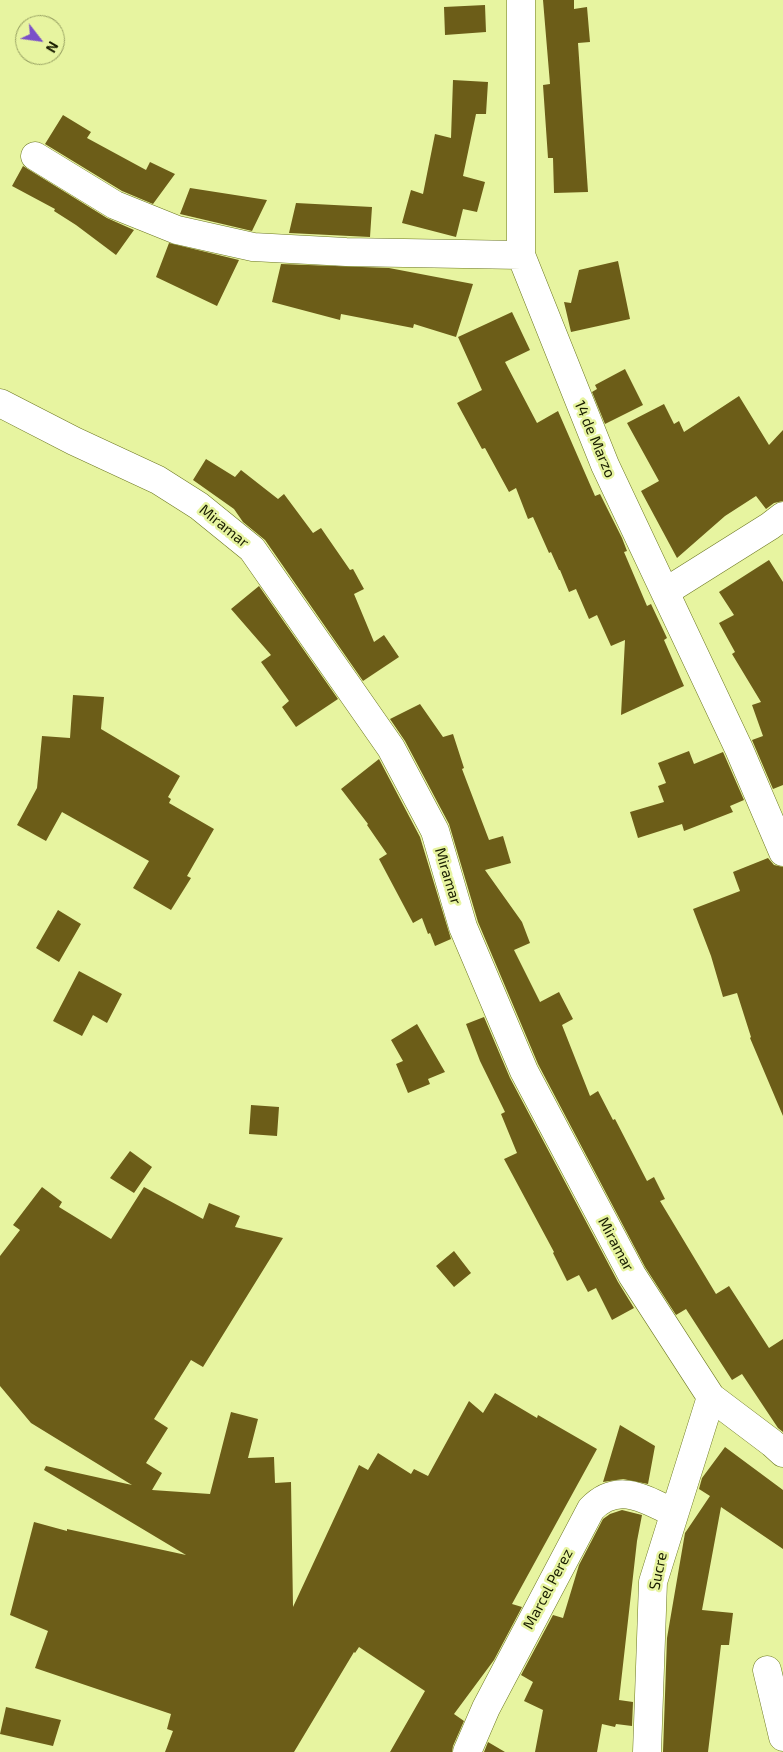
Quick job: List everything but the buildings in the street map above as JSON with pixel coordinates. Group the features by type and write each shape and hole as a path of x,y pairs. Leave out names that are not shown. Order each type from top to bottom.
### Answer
{"street":[{"name":"14 de Marzo","path":"521,0 520,255 605,465 739,749 783,852"},
{"path":"35,156 115,205 177,230 253,247 346,252 520,255"},
{"name":"Miramar","path":"0,403 74,441 158,480 199,506 252,549 391,748 435,831 463,927 524,1071 632,1275 710,1397 783,1453"},
{"path":"665,592 783,516"},
{"name":"Sucre","path":"647,1752 653,1582 710,1397"},
{"name":"Marcel Perez","path":"467,1752 486,1708 591,1509 604,1497 626,1494 641,1497 674,1513"},
{"path":"767,1670 783,1737"}]}
